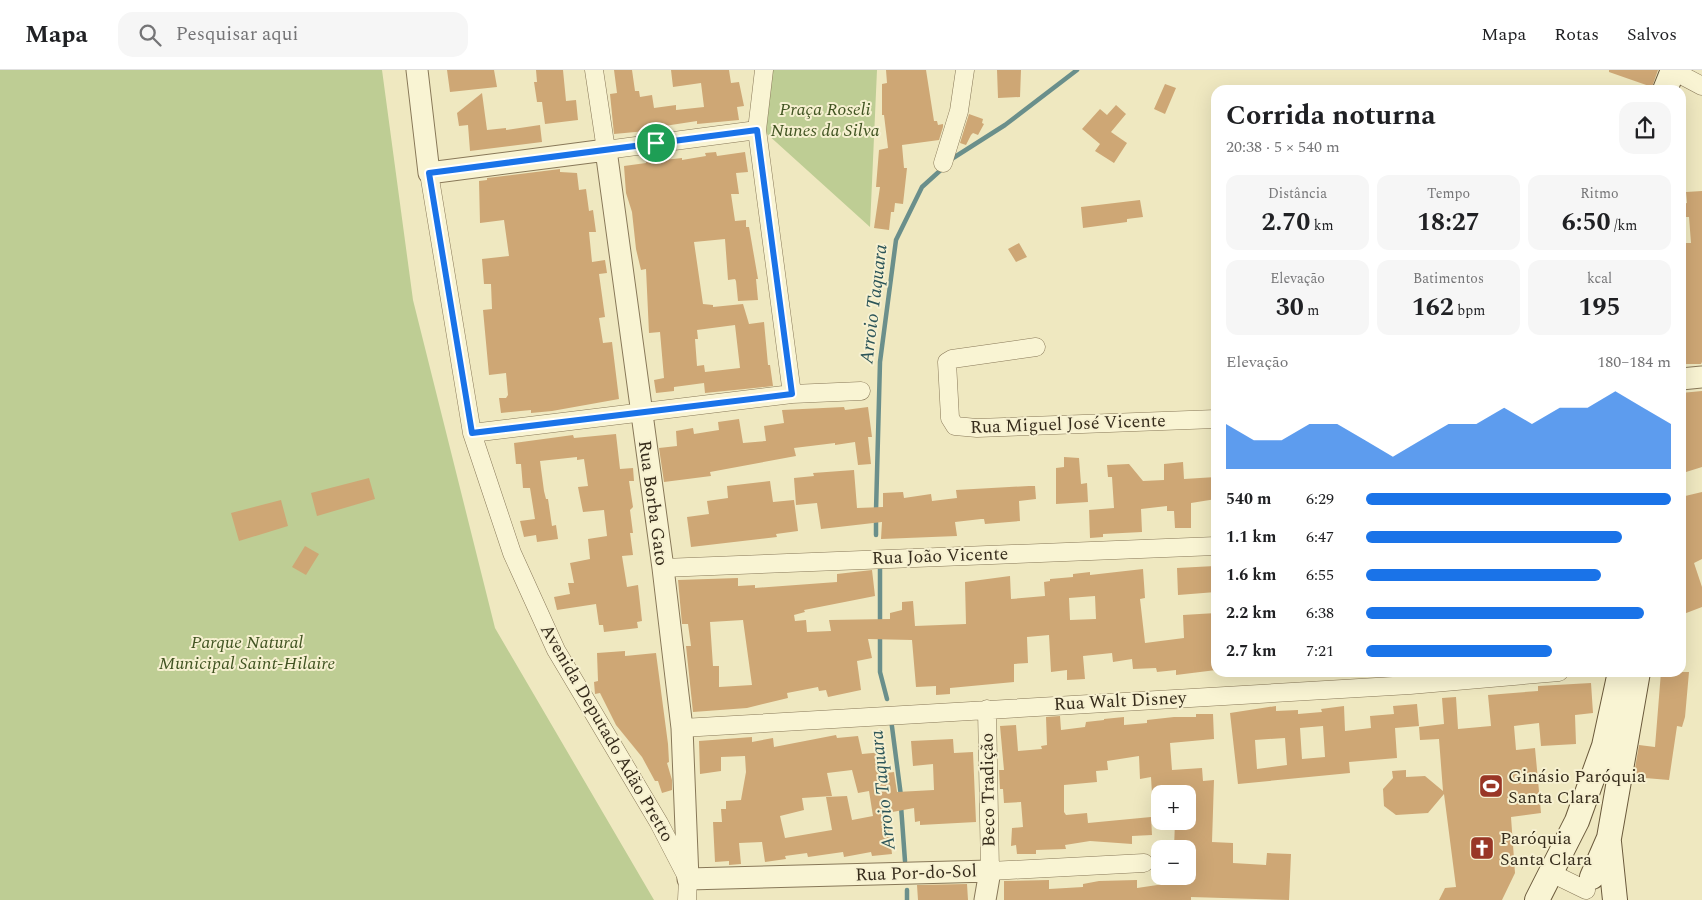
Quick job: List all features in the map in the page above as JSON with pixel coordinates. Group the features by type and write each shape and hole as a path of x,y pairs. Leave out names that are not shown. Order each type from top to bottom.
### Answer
{"main road":[{"path":"1675,85 1686,79"},
{"path":"1537,900 1577,822 1604,746 1619,677"},
{"path":"1589,883 1608,838 1637,677"},
{"path":"1608,838 1615,900"}],"street":[{"name":"Avenida Deputado Adão Pretto","path":"416,70 429,173 472,433 512,552 556,650 659,823 688,879"},
{"name":"Rua Borba Gato","path":"594,70 640,413 663,568 682,728 688,879"},
{"path":"764,70 757,130 792,394"},
{"path":"943,163 959,111 965,70"},
{"path":"429,173 757,130"},
{"name":"Rua Miguel José Vicente","path":"1036,347 952,358 947,362 950,418 955,426 977,428 1211,419"},
{"path":"1686,379 1702,377"},
{"path":"472,433 792,394 861,391"},
{"name":"Rua João Vicente","path":"663,568 1211,546"},
{"name":"Rua Walt Disney","path":"682,728 1410,685 1502,677"},
{"name":"Beco Tradição","path":"987,709 990,870"},
{"name":"Rua Por-do-Sol","path":"688,879 990,870 1144,863"},
{"path":"985,900 990,870"},
{"path":"1551,873 1589,883"},
{"path":"687,900 688,879"}],"green space":[{"name":"Parque Natural Municipal Saint-Hilaire","path":"0,70 382,70 413,300 495,628 654,900 0,900"},
{"name":"Praça Roseli Nunes da Silva","path":"772,70 877,70 870,227 766,133"}],"building":[{"path":"447,70 494,70 497,87 450,92"},
{"path":"536,70 563,70 566,101 576,100 578,120 545,124 542,102 537,102 534,82 537,82"},
{"path":"614,70 632,70 635,91 639,91 640,97 652,95 654,108 676,105 676,110 704,107 701,83 673,87 671,70 729,70 731,83 739,82 744,106 737,107 739,120 697,124 697,121 658,127 659,132 647,134 646,131 614,134 610,94 617,93"},
{"path":"886,70 926,70 934,121 937,121 938,125 943,124 939,140 902,145 904,168 907,168 903,204 895,203 894,212 891,212 889,230 874,228 880,187 876,187 879,150 888,148 884,115 882,115 882,84 887,83"},
{"path":"997,70 1021,70 1020,97 998,98"},
{"path":"1609,70 1658,70 1653,85 1646,85 1609,72"},
{"path":"1165,84 1176,88 1165,114 1154,109"},
{"path":"482,93 487,130 506,128 506,130 540,125 542,142 470,151 468,125 459,126 457,113"},
{"path":"1116,105 1126,114 1111,132 1127,143 1114,163 1095,151 1100,144 1082,129 1100,109 1107,115"},
{"path":"969,114 983,119 982,123 984,124 978,135 973,133 971,135 966,145 960,143"},
{"path":"716,152 717,156 745,152 748,172 736,173 739,194 731,194 735,221 746,220 746,227 749,227 758,279 756,279 758,300 738,301 736,281 735,279 728,280 725,239 694,242 703,304 713,305 713,307 743,304 749,324 764,322 768,365 770,365 773,386 705,393 704,383 674,387 674,391 656,393 654,380 664,378 660,332 649,333 646,269 641,270 636,249 632,212 626,193 624,166 682,158 682,160 706,156 705,153","holes":["735,325 740,368 705,372 704,365 697,366 695,339 698,339 697,330"]},
{"path":"560,169 560,172 577,173 579,190 586,189 589,211 593,210 596,232 589,232 592,262 605,260 607,273 599,274 605,317 599,318 603,343 612,342 619,399 552,411 531,413 531,410 501,413 499,398 506,398 508,395 506,373 489,375 483,310 492,309 491,284 484,284 482,259 509,256 504,220 480,223 479,181 487,180 487,178"},
{"path":"1702,191 1701,364 1686,364 1686,243 1691,243 1689,217 1686,217 1686,192"},
{"path":"1140,200 1143,217 1127,219 1127,222 1083,228 1081,207"},
{"path":"1019,243 1027,257 1016,262 1008,249"},
{"path":"1702,391 1702,467 1686,472 1686,393"},
{"path":"844,407 845,410 868,407 872,437 868,437 871,464 858,465 855,442 835,445 835,443 794,448 796,456 710,472 711,476 664,482 659,448 677,446 676,431 693,428 694,434 719,430 718,422 739,419 743,443 766,441 764,426 784,423 782,410"},
{"path":"616,434 620,469 633,468 634,481 629,481 633,507 630,510 633,533 630,533 633,555 622,556 627,587 638,585 642,621 637,622 638,628 604,632 603,625 599,625 596,604 557,610 554,597 570,594 568,583 574,583 570,563 590,559 588,539 607,536 604,510 583,512 578,487 588,486 584,459 577,460 577,457 540,461 544,491 546,499 548,499 552,526 556,525 558,539 537,542 536,535 524,537 520,521 535,519 530,488 523,488 521,464 516,464 514,443 573,435 574,438"},
{"path":"1064,457 1079,458 1081,484 1087,483 1088,502 1056,504 1056,468 1064,467"},
{"path":"1183,462 1184,479 1211,477 1211,500 1191,503 1191,528 1175,528 1174,511 1167,511 1167,506 1141,509 1142,532 1103,534 1103,537 1090,538 1089,510 1114,508 1112,477 1108,477 1107,465 1129,464 1143,481 1164,480 1164,464"},
{"path":"854,470 857,508 883,507 883,493 903,492 904,498 931,494 932,501 957,498 956,490 1035,486 1036,499 1019,501 1020,521 985,524 984,519 981,519 955,522 957,536 881,539 882,522 821,529 817,503 796,505 794,478 814,476 813,473"},
{"path":"369,478 375,499 317,516 311,493"},
{"path":"770,481 773,502 794,500 798,531 776,534 777,537 691,547 687,517 709,514 707,501 728,498 727,486"},
{"path":"1702,492 1702,559 1694,563 1702,587 1702,607 1686,613 1686,496"},
{"path":"281,500 288,526 239,541 231,513"},
{"path":"305,546 319,554 306,575 292,567"},
{"path":"1211,566 1211,592 1178,595 1177,568"},
{"path":"1143,569 1145,598 1140,599 1145,643 1184,638 1183,615 1211,613 1211,671 1176,675 1176,670 1157,672 1156,668 1133,669 1132,659 1113,662 1112,653 1083,656 1085,679 1067,680 1067,670 1051,672 1049,635 1027,637 1028,663 1014,664 1014,682 950,688 950,694 936,695 936,686 916,687 912,640 868,639 872,658 857,661 861,690 828,697 826,690 819,691 818,687 787,693 788,698 747,708 693,712 686,646 691,646 688,624 682,624 678,580 738,578 738,586 755,585 755,588 837,582 837,574 872,570 875,596 804,610 805,612 794,615 795,621 806,620 807,632 831,631 829,620 890,619 890,613 902,610 902,602 913,601 915,626 966,624 965,582 1010,576 1011,599 1045,596 1044,582 1050,581 1050,579 1073,577 1073,574 1090,572 1090,575","holes":["1095,596 1096,619 1070,620 1069,598","743,620 752,685 719,687 719,666 713,666 710,622"]},
{"path":"625,651 625,656 656,653 668,744 669,762 667,763 672,780 672,790 662,793 658,781 655,781 642,757 616,725 600,693 595,694 594,682 598,681 597,653"},
{"path":"1686,672 1689,672 1685,717 1682,727 1677,726 1669,780 1645,778 1645,775 1634,774 1639,745 1655,747 1661,677 1686,677"},
{"path":"1591,683 1593,713 1575,715 1576,744 1541,746 1539,723 1514,726 1516,750 1535,748 1541,813 1511,817 1515,873 1502,900 1439,900 1445,888 1456,887 1444,794 1428,813 1396,815 1384,806 1383,789 1393,778 1392,771 1406,770 1406,777 1425,776 1443,791 1439,739 1420,740 1419,727 1444,724 1442,698 1456,697 1458,729 1491,726 1488,695 1538,691 1538,686"},
{"path":"1417,704 1419,726 1395,728 1397,758 1349,762 1350,773 1238,784 1230,713 1276,706 1276,711 1298,710 1298,714 1322,712 1321,709 1344,706 1345,731 1371,728 1370,716 1394,714 1393,706","holes":["1323,726 1325,757 1302,759 1300,728","1285,738 1287,765 1257,769 1255,740"]},
{"path":"1196,714 1213,714 1214,739 1170,743 1172,770 1202,768 1203,781 1214,780 1212,842 1233,843 1233,863 1266,865 1267,853 1291,854 1289,900 1191,897 1191,900 1004,900 1004,881 1049,880 1049,889 1083,887 1083,884 1099,881 1137,880 1137,888 1157,885 1196,885 1196,840 1174,840 1175,830 1196,830 1196,785 1151,785 1151,777 1140,779 1139,756 1107,761 1108,770 1096,771 1097,782 1064,785 1064,812 1066,815 1087,813 1088,823 1151,817 1152,835 1132,836 1132,844 1090,841 1065,845 1066,849 1036,850 1036,854 1017,854 1016,845 1011,846 1012,828 1023,827 1021,802 1004,803 1003,789 1000,789 999,770 1004,770 1000,726 1016,725 1018,751 1042,749 1041,746 1047,745 1046,717 1060,716 1061,730 1085,727 1086,722 1124,717 1124,725 1147,723 1147,720 1174,717 1196,717"},
{"path":"836,735 837,738 858,736 862,754 883,752 887,773 894,772 897,792 934,790 933,764 913,766 911,741 953,739 954,753 973,752 976,822 920,825 920,821 915,822 914,808 887,813 892,854 872,856 871,852 844,857 843,852 808,857 807,853 785,856 786,859 765,862 762,842 739,843 741,864 729,865 729,861 715,862 713,822 722,822 721,809 726,809 726,801 741,800 746,772 745,756 721,757 721,771 700,774 699,741 752,737 752,742 773,738 774,747","holes":["852,770 858,793 869,791 873,816 852,820 847,796 826,797 832,830 785,838 780,816 804,810 802,798 832,796 827,773"]},
{"path":"967,884 968,900 918,900 917,885"}],"waterway":[{"name":"Arroio Taquara","path":"950,160 1005,125 1077,70"},
{"name":"Arroio Taquara","path":"876,511 880,362 896,240 922,187 943,168"},
{"name":"Arroio Taquara","path":"876,519 876,535"},
{"name":"Arroio Taquara","path":"880,568 880,624"},
{"name":"Arroio Taquara","path":"880,635 880,672 887,699"},
{"name":"Arroio Taquara","path":"891,719 901,796"},
{"name":"Arroio Taquara","path":"901,806 905,861"},
{"name":"Arroio Taquara","path":"907,890 907,900"}],"place":[{"name":"Ginásio Paróquia Santa Clara","path":"1491,786"},
{"name":"Paróquia Santa Clara","path":"1482,848"}],"route":[{"path":"757,130 792,394 472,433 451,318 429,173 656,143 757,130"}]}
